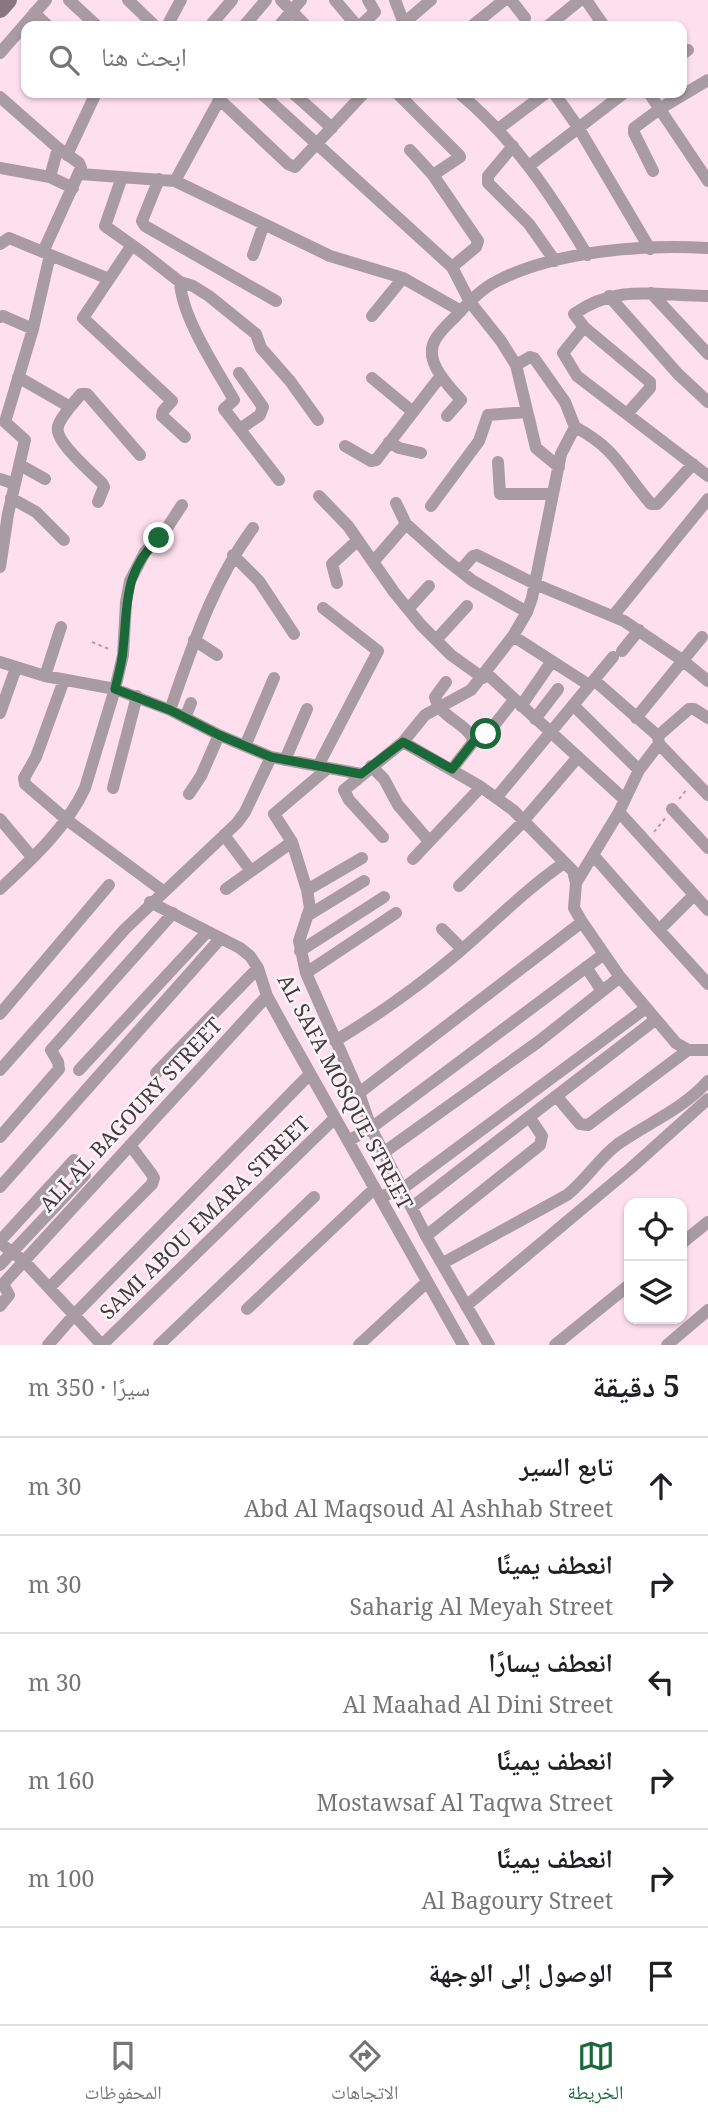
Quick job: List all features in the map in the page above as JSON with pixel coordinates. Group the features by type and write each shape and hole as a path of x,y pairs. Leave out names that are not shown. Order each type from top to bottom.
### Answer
{"main road":[{"path":"0,8 8,0"}],"street":[{"path":"27,21 46,0"},
{"path":"69,0 92,21"},
{"path":"128,0 150,21"},
{"path":"173,21 181,0"},
{"path":"214,21 232,0"},
{"path":"248,21 266,0"},
{"path":"281,0 301,21"},
{"path":"283,21 301,0"},
{"path":"335,0 354,21"},
{"path":"364,21 375,12 368,0"},
{"path":"395,0 403,21"},
{"path":"408,21 432,0"},
{"path":"478,21 505,0"},
{"path":"511,0 525,18"},
{"path":"554,21 580,0"},
{"path":"586,0 601,21"},
{"path":"34,13 43,21"},
{"path":"0,53 21,28"},
{"path":"687,93 708,80"},
{"path":"0,97 79,163 81,172 46,253 33,329 5,422 24,438 20,465 3,520 0,567"},
{"path":"50,177 93,98"},
{"path":"175,181 220,98"},
{"path":"223,98 292,167 298,166 359,98"},
{"path":"266,98 452,267 465,306"},
{"path":"299,98 332,128"},
{"path":"402,98 460,157 433,175"},
{"path":"467,98 530,165 587,255"},
{"path":"498,129 539,98"},
{"path":"558,98 579,127 650,249"},
{"path":"530,165 617,98"},
{"path":"653,98 708,181"},
{"path":"653,171 633,130 637,124 678,98"},
{"path":"513,146 488,176 488,183 529,224 555,261"},
{"path":"410,150 433,175 478,241 475,247 452,267"},
{"path":"0,168 50,177 73,188"},
{"path":"81,172 175,181 330,256 403,278 465,306 501,341 516,365 536,448 559,467"},
{"path":"122,177 105,226 180,282 209,296 256,334 261,348 297,390 318,420"},
{"path":"159,179 142,221 145,226 276,301"},
{"path":"253,255 264,224"},
{"path":"0,244 9,238 108,279"},
{"path":"132,245 83,318 172,401 162,416 185,436"},
{"path":"447,416 461,400 440,377 432,356 436,338 465,306 498,281 555,261 587,255 650,249 708,248"},
{"path":"372,316 403,278"},
{"path":"180,282 200,340 234,400 224,409 279,481"},
{"path":"627,414 650,388 650,382 584,327 574,314 609,296 629,293 703,296 708,307"},
{"path":"651,293 708,354"},
{"path":"609,296 678,374 708,402"},
{"path":"0,317 33,329"},
{"path":"584,327 567,345 563,355 577,376 708,476"},
{"path":"516,365 530,357 534,358 560,393 575,427 596,438 610,450 649,501 657,504 692,464"},
{"path":"239,373 263,407 260,415 240,429"},
{"path":"18,377 70,408"},
{"path":"345,446 373,462 440,377"},
{"path":"372,378 414,412"},
{"path":"99,502 104,487 102,483 58,435 58,426 81,394 87,394 139,455"},
{"path":"430,506 479,441 488,415 527,412"},
{"path":"383,836 345,794 346,787 403,742 420,719 471,690 513,636 527,612 559,467 566,442 575,427"},
{"path":"390,442 410,452 421,453"},
{"path":"498,462 500,494 552,494"},
{"path":"20,465 45,479"},
{"path":"0,479 64,540"},
{"path":"319,496 348,526 408,609 451,655 484,675 624,799"},
{"path":"613,616 708,499"},
{"path":"396,503 406,524 460,571 527,612"},
{"path":"3,880 32,857 66,820 85,788 115,689 122,654 130,581 145,552 167,528 182,505"},
{"path":"373,562 406,524"},
{"path":"170,710 194,640 233,555 253,528"},
{"path":"337,583 332,564 358,540"},
{"path":"233,555 259,581 295,634"},
{"path":"460,571 477,555 639,630 708,681"},
{"path":"408,609 429,586"},
{"path":"436,640 467,606"},
{"path":"323,608 369,642 378,652 361,680 323,767"},
{"path":"45,676 61,627"},
{"path":"496,797 639,630"},
{"path":"513,636 592,683 636,718 708,795"},
{"path":"636,718 702,637"},
{"path":"194,640 217,655"},
{"path":"452,769 474,741 492,728 517,703 552,661"},
{"path":"0,662 45,676 115,689 137,696 271,757 323,767 366,770 384,779 398,804 429,841"},
{"path":"0,713 16,668"},
{"path":"245,746 274,678"},
{"path":"64,680 24,782 66,820 163,891"},
{"path":"446,682 435,697 438,708 467,730 474,741"},
{"path":"536,719 558,689"},
{"path":"113,788 137,696"},
{"path":"186,718 191,703"},
{"path":"573,705 639,770"},
{"path":"285,760 307,709"},
{"path":"576,883 619,812 639,770 659,740 684,711 694,709 708,718"},
{"path":"188,794 201,776 219,735"},
{"path":"403,742 481,787 524,821 573,871 576,883 574,908 620,977 676,1043 688,1050 708,1049"},
{"path":"0,1070 150,902 224,835 245,812 271,757"},
{"path":"459,886 524,821 578,757"},
{"name":"AL SAFA MOSQUE STREET","path":"323,767 274,814 292,842 307,890 310,908 299,941 306,973 383,1153 426,1236 489,1345"},
{"path":"413,859 481,787"},
{"path":"672,808 708,848"},
{"path":"619,812 708,911"},
{"path":"0,819 32,857"},
{"path":"224,835 251,871"},
{"path":"226,889 292,842"},
{"path":"593,855 708,984"},
{"path":"307,890 362,858"},
{"path":"335,1041 374,1017 462,949 544,877 564,863"},
{"path":"306,916 364,881"},
{"path":"0,1014 109,885"},
{"path":"659,930 694,895"},
{"path":"300,951 384,897"},
{"name":"AL SAFA MOSQUE STREET","path":"150,902 245,952 258,968 267,996 463,1345"},
{"path":"0,1137 60,1069 51,1050 173,913"},
{"path":"306,973 396,913"},
{"path":"359,1093 582,922"},
{"path":"442,929 462,949"},
{"path":"79,1070 207,932"},
{"path":"0,1187 220,939"},
{"path":"348,1141 371,1128 604,954"},
{"path":"586,967 603,991"},
{"path":"156,1073 258,968"},
{"path":"383,1153 468,1094 620,977"},
{"name":"ALI AL BAGOURY STREET","path":"0,1306 9,1295 3,1284 267,996"},
{"path":"247,1309 377,1193 402,1189 646,1008"},
{"path":"411,1207 655,1020"},
{"path":"557,1097 577,1121 588,1125 688,1050"},
{"path":"48,1345 75,1314 310,1074"},
{"path":"443,1264 568,1195 616,1146 674,1111 708,1081"},
{"path":"466,1306 708,1100"},
{"name":"SAMI ABOU EMARA STREET","path":"102,1345 335,1118"},
{"path":"426,1236 540,1145 542,1136 530,1118"},
{"path":"49,1288 152,1184 154,1178 130,1145"},
{"path":"75,1160 0,1242 24,1261 102,1345"},
{"path":"0,1265 85,1175"},
{"path":"159,1345 314,1197"},
{"path":"687,1239 708,1222"},
{"path":"359,1345 427,1282"},
{"path":"555,1345 624,1289"},
{"path":"667,1345 708,1310"}],"path":[{"path":"92,642 122,654"}],"route":[{"path":"159,538 145,552 127,590 122,654 115,689 170,710 271,757 361,774 403,742 452,769 474,741 486,734"}]}
